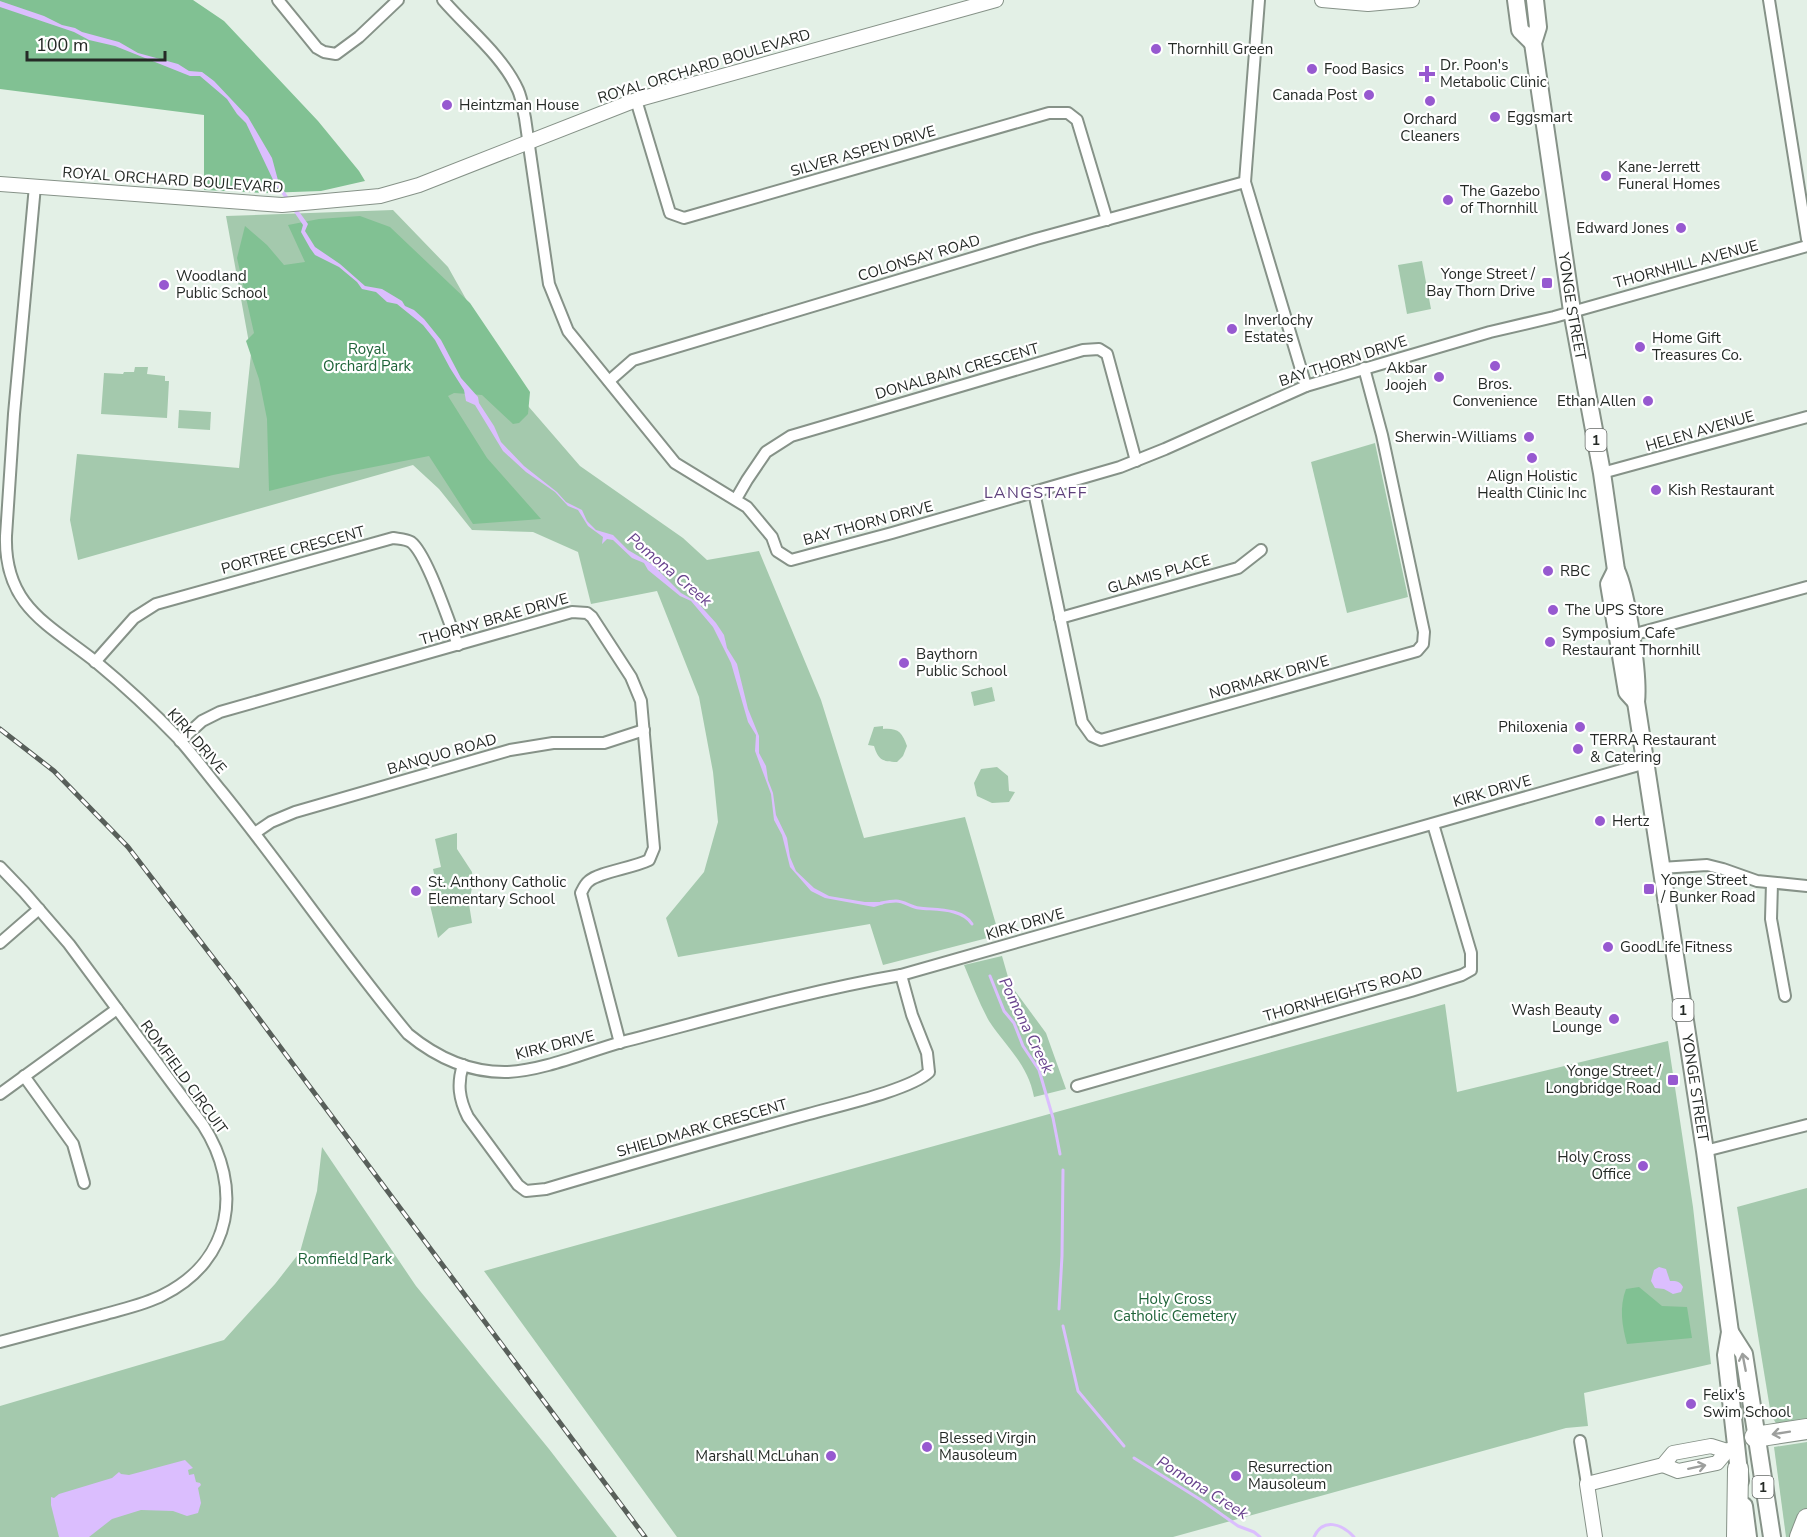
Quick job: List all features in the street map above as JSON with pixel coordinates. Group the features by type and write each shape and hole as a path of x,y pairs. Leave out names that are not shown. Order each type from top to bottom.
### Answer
{"highway":[{"path":"1755,1437 1807,1429"},
{"path":"1737,1537 1738,1469"},
{"path":"1800,1537 1807,1519"}],"main road":[{"name":"YONGE STREET","path":"1516,0 1520,30 1533,43"},
{"name":"YONGE STREET","path":"1535,0 1539,27 1533,43 1572,311 1602,474 1616,570 1609,584 1624,637 1627,692 1636,702 1705,1151 1730,1332 1726,1355 1731,1449 1738,1469 1748,1537"},
{"name":"YONGE STREET","path":"1730,1332 1744,1354 1772,1537"},
{"path":"1731,1449 1755,1437"}],"street":[{"path":"278,0 317,48 336,54 359,37 398,0"},
{"name":"BAY THORN DRIVE","path":"443,0 492,52 509,73 519,93 549,284 568,331 675,463 747,507 772,537 777,551 791,560 858,543 1136,461 1306,386 1572,311"},
{"name":"ROYAL ORCHARD BOULEVARD","path":"0,184 282,205 380,196 419,185 636,100 996,0"},
{"path":"1259,0 1245,182 1306,386"},
{"path":"1322,0 1368,3 1412,0"},
{"path":"1769,0 1807,239"},
{"name":"SILVER ASPEN DRIVE","path":"636,100 670,213 684,218 1049,113 1068,112 1077,120 1107,220"},
{"name":"COLONSAY ROAD","path":"609,381 633,360 1036,239 1245,182"},
{"name":"KIRK DRIVE","path":"35,186 3,556 19,596 51,629 142,702 180,741 255,833 408,1034 436,1054 463,1065 509,1072 532,1069 620,1043 836,986 901,975 1646,763"},
{"name":"THORNHILL AVENUE","path":"1572,311 1807,246"},
{"name":"DONALBAIN CRESCENT","path":"736,499 766,452 791,436 1083,350 1099,349 1107,354 1136,461"},
{"name":"NORMARK DRIVE","path":"1034,492 1082,722 1092,736 1101,740 1417,651 1423,644 1424,632 1382,435 1364,368"},
{"name":"HELEN AVENUE","path":"1602,474 1807,417"},
{"name":"PORTREE CRESCENT","path":"95,662 134,618 156,604 393,538 406,540 417,548 458,645"},
{"name":"GLAMIS PLACE","path":"1060,618 1238,568 1261,550"},
{"path":"1624,637 1807,587"},
{"name":"THORNY BRAE DRIVE","path":"180,741 202,721 220,712 572,612 587,612 631,677 641,701 654,848 652,856 642,864 592,878 586,882 581,893 620,1043"},
{"name":"BANQUO ROAD","path":"255,833 271,822 295,812 510,750 553,743 604,742 644,730"},
{"name":"THORNHEIGHTS ROAD","path":"1077,1086 1411,991 1462,975 1471,969 1471,953 1433,824"},
{"path":"1662,868 1707,865 1757,881 1807,886"},
{"name":"ROMFIELD CIRCUIT","path":"0,867 69,944 203,1125 218,1151 225,1175 227,1196 226,1219 211,1254 175,1289 144,1303 0,1342"},
{"path":"1773,883 1771,919 1785,996"},
{"path":"0,943 39,909"},
{"name":"SHIELDMARK CRESCENT","path":"463,1065 458,1081 463,1106 468,1117 518,1185 526,1191 546,1189 837,1106 909,1084 923,1077 929,1072 927,1053 912,1015 901,975"},
{"path":"0,1094 117,1009"},
{"path":"24,1076 73,1144 84,1183"},
{"path":"1705,1151 1807,1125"},
{"path":"1580,1441 1595,1537"},
{"path":"1587,1485 1663,1465 1673,1453 1711,1446 1731,1449"}],"green space":[{"path":"0,0 193,0 224,21 318,121 365,181 321,191 265,193 204,190 204,115 0,89"},
{"name":"Royal Orchard Park","path":"393,210 448,267 522,399 580,466 683,538 707,560 759,551 821,700 864,838 965,817 999,935 883,965 870,924 678,957 666,918 704,872 718,822 713,772 699,697 657,591 591,604 578,552 533,532 472,530 439,489 413,465 78,560 70,520 77,454 239,468 251,354 226,216"},
{"path":"360,216 390,227 470,303 530,392 528,414 519,423 513,424 482,395 454,393 448,396 487,458 541,519 473,524 429,456 333,475 269,491 267,419 259,379 246,341 254,333 237,258 245,226 267,245 284,265 305,262 288,225 319,219"},
{"path":"1422,261 1431,309 1407,314 1398,265"},
{"path":"135,367 148,367 147,374 165,376 165,381 169,381 167,418 101,414 104,373 134,372"},
{"path":"179,410 211,412 210,430 178,428"},
{"path":"1375,443 1408,597 1347,613 1311,462"},
{"path":"992,687 995,701 974,706 971,692"},
{"path":"883,726 883,729 899,732 907,746 903,756 897,762 881,759 874,746 868,745 874,727"},
{"path":"997,767 1008,776 1009,791 1015,792 1009,802 992,803 977,796 974,783 981,769"},
{"path":"457,833 457,849 472,872 473,882 469,904 472,923 449,928 438,938 429,901 433,899 431,889 437,887 433,869 441,867 435,839"},
{"path":"1002,956 1010,984 1046,1033 1066,1089 1034,1097 1022,1065 989,1021 982,1007 964,965"},
{"name":"Holy Cross Catholic Cemetery","path":"1445,1004 1457,1092 1668,1041 1693,1207 1711,1364 1584,1393 1588,1426 1566,1428 1173,1537 677,1537 484,1271"},
{"name":"Romfield Park","path":"322,1147 416,1286 549,1449 617,1537 0,1537 0,1406 224,1340 275,1284 300,1252 317,1191"},
{"path":"1807,1188 1807,1424 1777,1425 1771,1415 1737,1207"},
{"path":"1639,1287 1662,1306 1687,1307 1692,1338 1627,1344 1622,1303 1626,1289"},
{"path":"1807,1442 1807,1508 1790,1537 1786,1537 1774,1447"}],"shaded area":[{"path":"0,1 82,32 119,42 138,53 178,64 189,71 202,72 214,81 248,117 272,158 279,184 308,224 305,231 315,247 340,264 365,286 382,289 402,301 405,306 424,319 441,340 461,378 478,397 479,403 501,442 524,466 557,492 566,502 582,510 587,521 596,530 613,535 628,550 652,564 681,593 697,602 716,623 737,664 748,709 759,736 759,753 766,766 776,815 787,838 790,857 796,871 814,888 829,896 865,902 884,902 884,904 874,907 825,898 811,891 790,867 782,835 774,820 771,794 755,751 756,735 748,722 731,663 713,627 691,601 680,596 648,570 644,563 632,558 613,540 607,539 602,544 603,537 588,526 578,510 568,506 555,492 526,472 503,451 475,405 466,401 464,390 435,340 423,325 397,304 387,302 376,292 362,289 339,267 315,255 301,232 303,225 275,184 246,123 227,99 200,76 190,76 115,46 89,40 74,32 0,7"},
{"path":"1659,1267 1666,1269 1670,1281 1681,1284 1683,1287 1681,1292 1673,1294 1664,1289 1655,1288 1651,1281 1654,1270"},
{"path":"185,1460 193,1468 188,1470 189,1475 194,1474 196,1482 201,1485 198,1488 201,1503 198,1513 187,1516 173,1511 141,1510 112,1519 89,1537 59,1537 51,1497 54,1498 59,1494 112,1478 119,1472 129,1475"}],"waterway":[{"name":"Pomona Creek","path":"881,903 899,901 919,908 955,912 972,924"},
{"name":"Pomona Creek","path":"990,976 1004,1011 1014,1023 1023,1046 1039,1070 1053,1118 1060,1154"},
{"name":"Pomona Creek","path":"1059,1309 1063,1170"},
{"name":"Pomona Creek","path":"1063,1326 1078,1391 1124,1446"},
{"name":"Pomona Creek","path":"1134,1458 1238,1526 1260,1537"},
{"name":"Pomona Creek","path":"1314,1537 1322,1527 1327,1525 1338,1526 1354,1537"}],"railway":[{"path":"0,729 54,771 128,847 237,989 645,1537"}],"place":[{"name":"Thornhill Green","path":"1156,49"},
{"name":"Food Basics","path":"1312,69"},
{"name":"Dr. Poon's Metabolic Clinic","path":"1427,74"},
{"name":"Canada Post","path":"1369,95"},
{"name":"Orchard Cleaners","path":"1430,101"},
{"name":"Heintzman House","path":"447,105"},
{"name":"Eggsmart","path":"1495,117"},
{"name":"Kane-Jerrett Funeral Homes","path":"1606,176"},
{"name":"The Gazebo of Thornhill","path":"1448,200"},
{"name":"Edward Jones","path":"1681,228"},
{"name":"Yonge Street / Bay Thorn Drive","path":"1547,283"},
{"name":"Woodland Public School","path":"164,285"},
{"name":"Inverlochy Estates","path":"1232,329"},
{"name":"Home Gift Treasures Co.","path":"1640,347"},
{"name":"Bros. Convenience","path":"1495,366"},
{"name":"Akbar Joojeh","path":"1439,377"},
{"name":"Ethan Allen","path":"1648,401"},
{"name":"Sherwin-Williams","path":"1529,437"},
{"name":"Align Holistic Health Clinic Inc","path":"1532,458"},
{"name":"Kish Restaurant","path":"1656,490"},
{"name":"RBC","path":"1548,571"},
{"name":"The UPS Store","path":"1553,610"},
{"name":"Symposium Cafe Restaurant Thornhill","path":"1550,642"},
{"name":"Baythorn Public School","path":"904,663"},
{"name":"Philoxenia","path":"1580,727"},
{"name":"TERRA Restaurant & Catering","path":"1578,749"},
{"name":"Hertz","path":"1600,821"},
{"name":"Yonge Street / Bunker Road","path":"1649,889"},
{"name":"St. Anthony Catholic Elementary School","path":"416,891"},
{"name":"GoodLife Fitness","path":"1608,947"},
{"name":"Wash Beauty Lounge","path":"1614,1019"},
{"name":"Yonge Street / Longbridge Road","path":"1673,1080"},
{"name":"Holy Cross Office","path":"1643,1166"},
{"name":"Felix's Swim School","path":"1691,1404"},
{"name":"Blessed Virgin Mausoleum","path":"927,1447"},
{"name":"Marshall McLuhan","path":"831,1456"},
{"name":"Resurrection Mausoleum","path":"1236,1476"}],"district":[{"name":"LANGSTAFF","path":"1036,492"}]}
